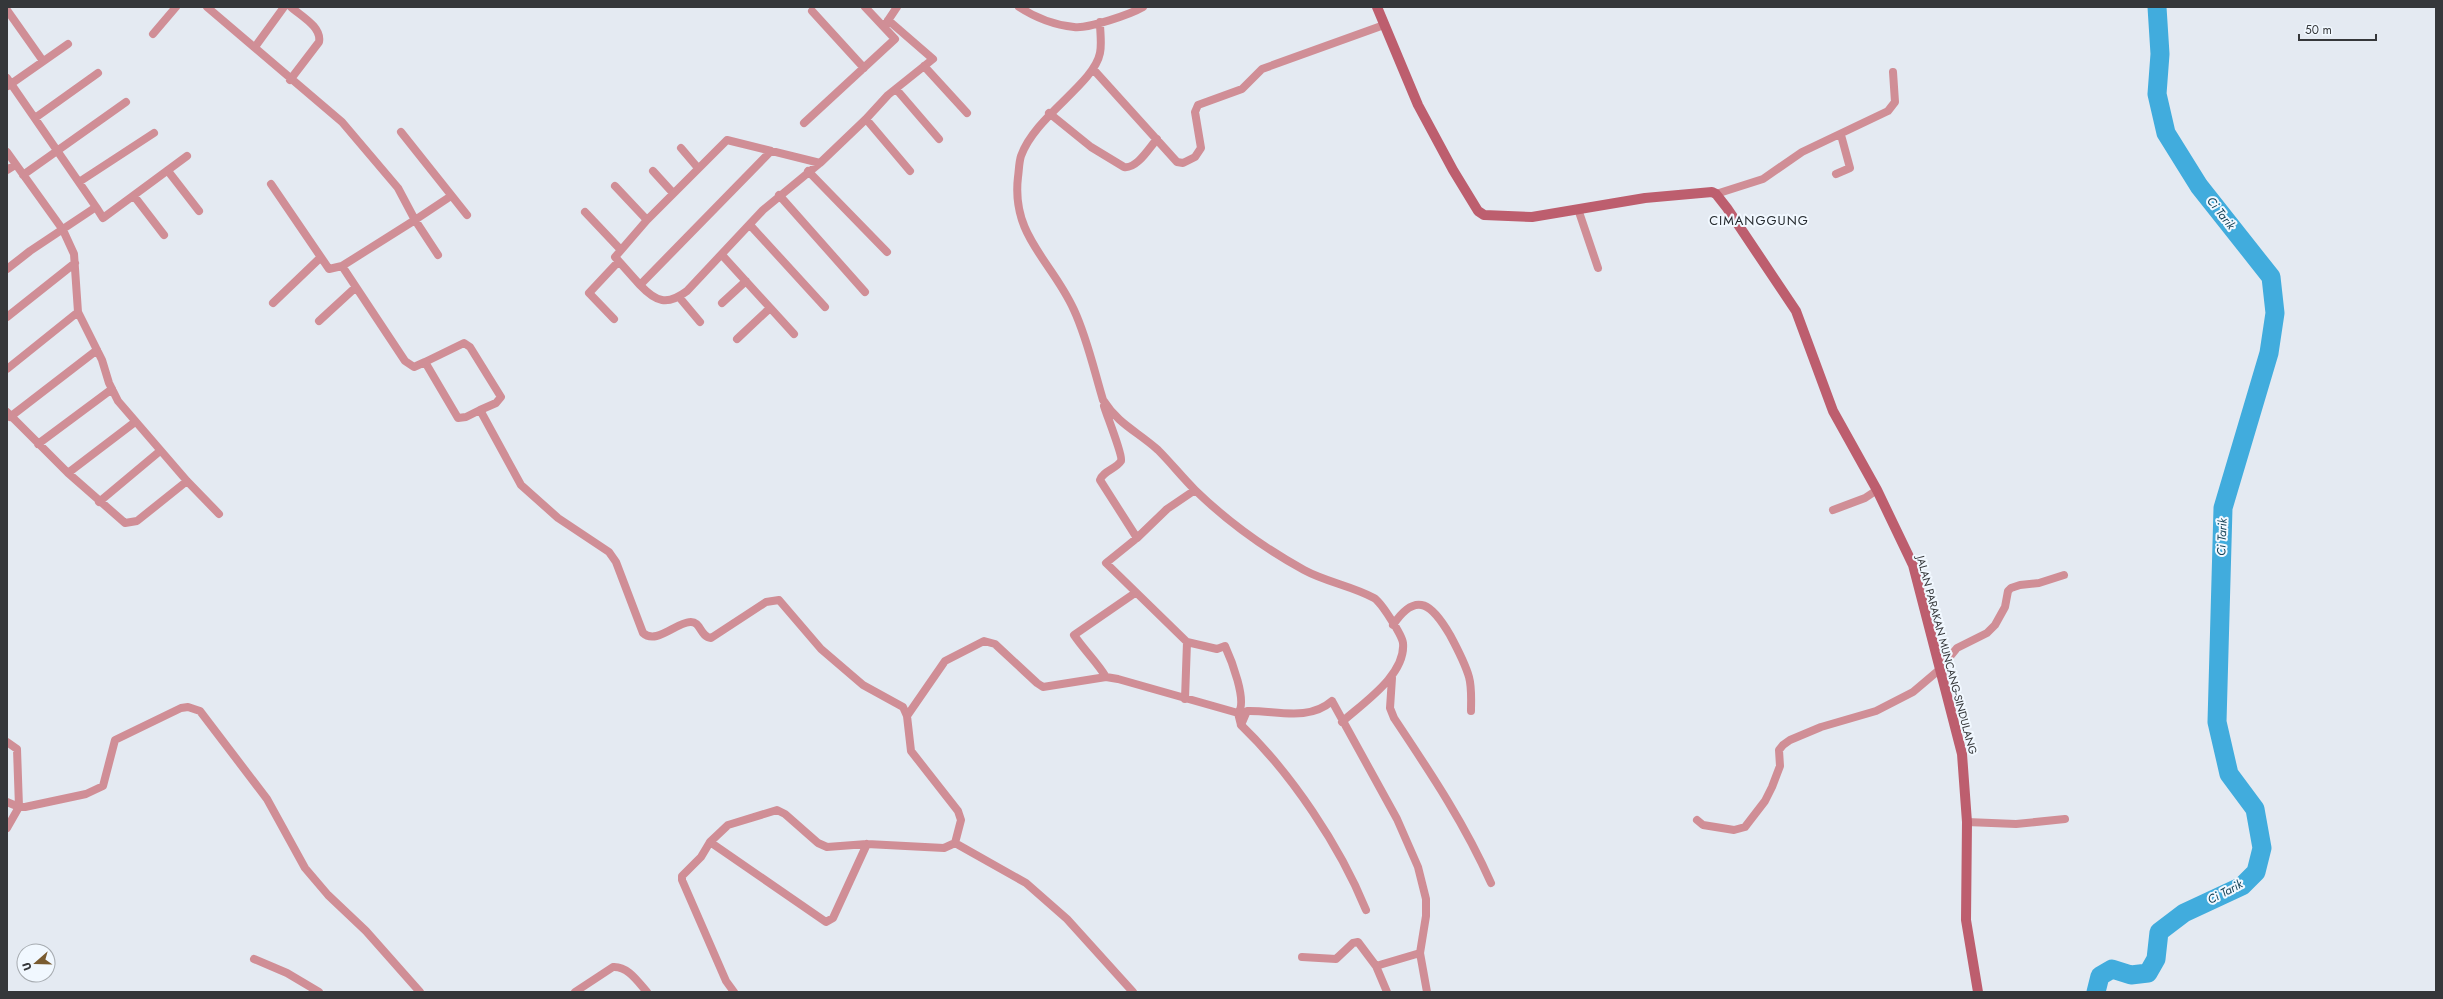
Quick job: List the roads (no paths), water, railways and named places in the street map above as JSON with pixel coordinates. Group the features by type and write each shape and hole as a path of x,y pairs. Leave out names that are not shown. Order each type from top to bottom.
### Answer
{"street":[{"path":"153,34 176,7"},
{"path":"255,47 284,7"},
{"path":"290,80 319,39 315,28 291,7"},
{"path":"820,163 727,140 646,220 615,256 618,262 640,285 656,298 665,300 679,297 722,255 779,195 820,163 866,120 896,89 933,59 865,7"},
{"path":"886,23 897,7"},
{"path":"1019,7 1042,20 1076,28 1100,22 1143,7"},
{"path":"1377,7 1418,105 1453,170 1478,211 1489,216 1532,218 1645,198 1707,192 1716,194 1762,179 1802,152 1841,135 1893,107 1895,102 1893,72"},
{"path":"212,9 290,80 342,122 398,188 415,220 438,255"},
{"path":"7,10 43,61"},
{"path":"812,11 864,68"},
{"path":"1100,22 1100,53 1093,69 1049,113 1034,132 1021,156 1016,194 1019,214 1040,257 1064,288 1075,312 1103,400 1110,428 1122,454 1121,460 1100,480 1137,538"},
{"path":"804,123 895,39 886,23"},
{"path":"1093,69 1177,162 1186,162 1195,156 1201,148 1195,112 1198,104 1242,89 1262,69 1384,25"},
{"path":"68,44 8,82 35,118 103,218 187,156"},
{"path":"924,66 967,113"},
{"path":"35,118 98,72"},
{"path":"896,89 939,139"},
{"path":"23,175 58,152 126,102"},
{"path":"1049,113 1091,147 1124,167 1130,167 1136,162 1157,139"},
{"path":"866,120 910,171"},
{"path":"401,132 467,215"},
{"path":"79,182 154,133"},
{"path":"1836,174 1850,168 1841,135"},
{"path":"681,148 698,168"},
{"path":"640,285 771,151"},
{"path":"7,152 63,230 74,254 75,287 78,312 97,350 118,401 160,451 219,514"},
{"path":"7,170 16,165"},
{"path":"168,170 199,211"},
{"path":"653,171 673,193"},
{"path":"808,171 886,252"},
{"path":"271,184 328,269 342,266 451,196"},
{"path":"615,186 646,220"},
{"name":"JALAN PARAKAN MUNCANG-SINDULANG","path":"1716,194 1792,305 1833,411 1877,490 1913,565 1962,754 1967,822 1965,900 1978,992"},
{"path":"779,195 865,292"},
{"path":"134,196 164,235"},
{"path":"7,269 96,207"},
{"path":"1578,210 1598,268"},
{"path":"585,212 620,249"},
{"path":"750,225 825,307"},
{"path":"722,255 794,334"},
{"path":"273,303 320,258"},
{"path":"614,319 590,293 618,262"},
{"path":"7,317 75,263"},
{"path":"342,266 405,361 414,367 464,343 470,347 501,397 496,403 466,418 458,418 425,362"},
{"path":"722,303 746,281"},
{"path":"320,321 356,287"},
{"path":"679,297 700,322"},
{"path":"737,339 770,308"},
{"path":"7,369 78,312"},
{"path":"97,350 9,415 68,473 120,520 133,523 187,481"},
{"path":"38,444 112,389"},
{"path":"1103,400 1124,426 1157,450 1195,490 1242,532 1280,557 1306,571 1375,599 1393,625 1403,643 1402,652 1392,678 1390,708 1394,718 1449,802 1477,851 1491,883"},
{"path":"480,410 521,485 558,518 609,552 616,562 643,633 646,636 656,637 676,626 692,622 696,623 704,636 711,638 766,602 779,600 821,649 863,686 903,707 907,716 911,752 958,811 961,820 955,843"},
{"path":"68,473 135,422"},
{"path":"99,502 160,451"},
{"path":"1195,490 1167,509 1137,538 1106,563 1135,593 1187,642 1217,649 1225,646 1240,691 1242,706 1238,713 1241,725 1263,746 1300,793 1356,885 1366,910"},
{"path":"1833,510 1865,498 1877,490"},
{"path":"1697,820 1703,825 1734,830 1744,827 1765,801 1772,787 1780,766 1779,750 1786,742 1821,728 1876,712 1913,692 1939,670 1957,648 1987,633 1995,625 2005,607 2008,592 2011,588 2020,585 2039,583 2064,575"},
{"path":"1106,677 1099,664 1086,652 1074,635 1135,593"},
{"path":"1393,625 1402,612 1417,604 1423,604 1435,612 1454,643 1466,669 1471,691 1471,711"},
{"path":"907,716 945,661 979,642 995,644 1043,687 1106,677 1238,713"},
{"path":"1185,699 1187,642"},
{"path":"1342,722 1392,678"},
{"path":"1241,725 1247,711 1277,711 1296,715 1324,708 1332,701 1342,722 1363,754 1394,812 1418,866 1426,899 1426,916 1420,953 1427,992"},
{"path":"7,802 19,807 86,794 103,786 115,740 175,710 188,707 194,708 204,715 267,798 305,868 328,895 366,931 420,992"},
{"path":"7,742 17,749 19,807 7,828"},
{"path":"734,992 724,975 682,880 682,876 701,857 710,842 728,825 777,810 785,814 823,846 834,848 867,844 944,848 955,843"},
{"path":"1967,822 2016,824 2065,819"},
{"path":"710,842 826,922 833,918 867,844"},
{"path":"955,843 1026,883 1067,919 1133,992"},
{"path":"1302,957 1336,959 1354,943 1358,942 1376,966 1387,992"},
{"path":"1376,966 1420,953"},
{"path":"254,959 287,973 319,992"},
{"path":"575,992 613,967 617,967 626,970 647,992"}],"waterway":[{"name":"Ci Tarik","path":"2096,992 2100,976 2112,969 2131,975 2148,973 2156,959 2159,932 2184,913 2242,886 2256,872 2262,848 2255,809 2229,774 2217,722 2223,508 2269,353 2275,313 2271,277 2199,186 2166,133 2157,94 2160,54 2157,7"}],"district":[{"name":"CIMANGGUNG","path":"1759,220"}]}
